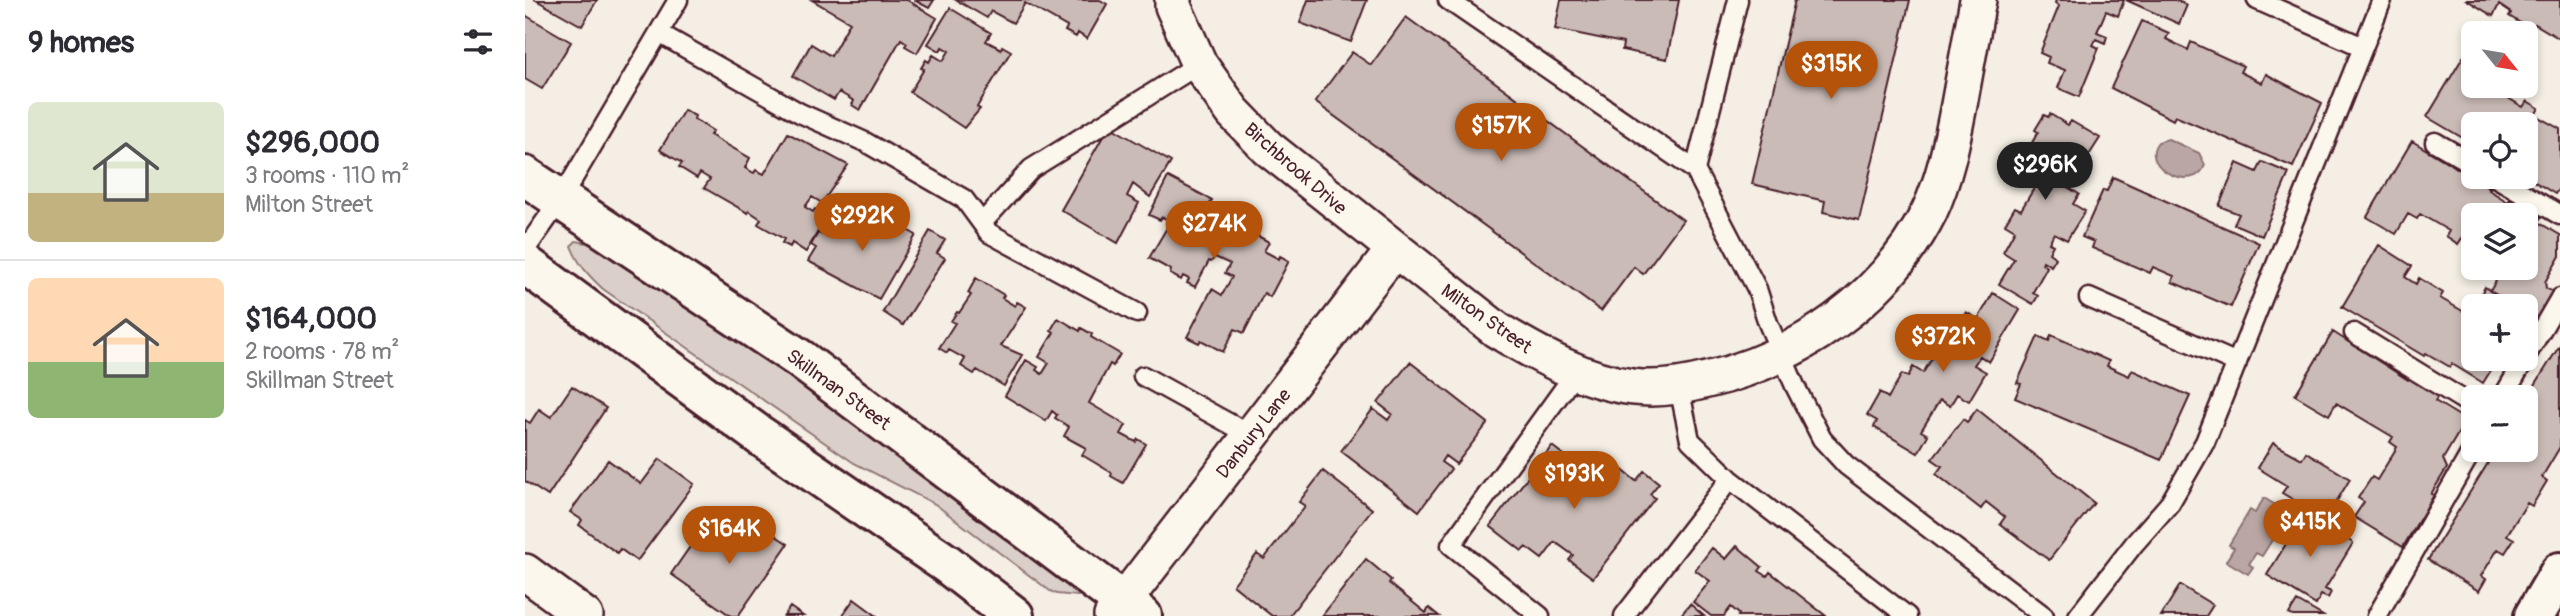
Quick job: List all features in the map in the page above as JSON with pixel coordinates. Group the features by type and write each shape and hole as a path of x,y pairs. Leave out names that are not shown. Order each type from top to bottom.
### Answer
{"main road":[{"name":"Skillman Street","path":"525,176 800,359 1126,611"},
{"path":"525,264 759,435 947,564 1014,616"},
{"path":"2534,616 2560,572"}],"street":[{"name":"Birchbrook Drive","path":"1173,0 1199,64 1233,112 1269,148 1394,250"},
{"name":"Milton Street","path":"1394,250 1497,330 1576,372 1633,387 1679,387 1731,374 1783,354 1808,340 1848,311 1887,275 1929,211 1948,160 1979,0"},
{"name":"Danbury Lane","path":"1126,611 1252,436 1394,250"},
{"path":"525,572 585,616"}],"lane":[{"path":"525,250 561,199 678,0"},
{"path":"1448,0 1695,170 1757,289 1768,323 1795,386 1822,439 1846,465 2044,616"},
{"path":"1695,170 1738,0"},
{"path":"2257,0 2363,47"},
{"path":"2078,616 2170,503 2205,442 2382,0"},
{"path":"659,33 800,113 865,142 964,199 989,233 1137,313"},
{"path":"982,223 1031,169 1199,64"},
{"path":"2435,142 2461,157"},
{"path":"2516,189 2560,215"},
{"path":"2088,298 2237,363"},
{"path":"2538,336 2560,298"},
{"path":"2354,333 2461,399"},
{"path":"1540,616 1451,545 1576,372"},
{"path":"1143,376 1252,436"},
{"path":"1679,387 1690,440 1730,479 1907,616"},
{"path":"2380,615 2466,462"},
{"path":"1624,616 1730,479"}],"shaded area":[{"path":"2168,139 2199,153 2205,165 2199,174 2191,178 2180,177 2161,168 2155,160 2154,151 2158,142"},
{"path":"576,241 603,246 650,269 1079,593 1078,596 1050,591 935,504 854,463 603,289 577,258 571,246"},
{"path":"2264,498 2289,513 2285,518 2278,514 2270,528 2277,532 2262,556 2256,553 2249,564 2253,567 2248,574 2226,561 2234,548 2229,545 2250,510 2255,513"}],"building":[{"path":"536,0 597,0 582,26"},
{"path":"812,0 907,0 937,18 917,53 905,46 907,43 901,39 860,110 852,105 854,101 839,92 834,100 793,76 811,44 831,56 850,22"},
{"path":"914,0 934,0 929,8"},
{"path":"956,0 1100,0 1107,4 1087,39 1078,33 1076,37 1065,31 1067,27 1025,3 1013,23 991,11 987,18"},
{"path":"1308,0 1367,0 1351,42 1300,23"},
{"path":"1561,0 1679,0 1667,59 1622,50 1623,43 1555,29"},
{"path":"1795,0 1910,0 1859,220 1823,212 1825,201 1752,184"},
{"path":"2056,0 2124,0 2118,16 2106,11 2097,32 2107,36 2105,43 2096,39 2093,45 2099,48 2079,97 2058,88 2065,70 2047,63 2049,57 2040,53 2059,6 2055,3"},
{"path":"2126,0 2175,0 2187,5 2179,24"},
{"path":"2467,0 2560,0 2560,39 2538,26 2538,21 2517,21 2499,5 2493,16"},
{"path":"950,8 991,33 986,41 1011,51 977,107 980,109 964,128 910,92 924,69 921,68 926,60 929,62 933,55 943,61 949,51 942,47 940,51 928,44"},
{"path":"525,15 571,42 542,89 525,79"},
{"path":"1406,17 1683,220 1643,274 1634,267 1601,311 1315,102 1352,52 1371,65"},
{"path":"2142,21 2169,33 2166,39 2188,50 2191,42 2243,66 2240,72 2262,83 2266,74 2322,103 2293,167 2175,116 2173,120 2111,88"},
{"path":"2461,60 2461,98 2508,98 2523,107 2527,101 2539,108 2537,112 2461,112 2461,137 2427,117"},
{"path":"684,110 713,131 710,135 750,158 745,168 754,173 756,170 764,174 788,133 848,165 822,203 812,197 805,207 827,216 806,252 792,243 790,247 782,243 784,239 758,224 761,219 704,188 710,179 700,173 697,178 679,167 682,163 660,150"},
{"path":"2050,114 2068,125 2071,121 2100,138 2084,163 2079,160 2073,170 2081,174 2076,181 2068,177 2064,185 2079,194 2073,204 2085,211 2067,240 2054,233 2049,243 2053,245 2049,253 2056,258 2051,266 2043,261 2042,264 2047,267 2033,292 2038,296 2033,304 1999,284 2014,259 2003,252 2015,230 2005,224 2015,207 2021,210 2036,185 2015,173 2038,132 2035,130 2044,115 2048,117"},
{"path":"2538,117 2560,129 2560,187 2555,194 2538,184"},
{"path":"1109,126 1171,162 1150,197 1133,184 1127,196 1139,203 1118,243 1061,210"},
{"path":"2412,141 2461,171 2461,189 2490,189 2508,202 2510,199 2517,203 2461,203 2461,240 2458,244 2446,236 2449,231 2420,214 2417,219 2408,214 2396,234 2367,217"},
{"path":"2262,162 2289,173 2262,236 2234,224 2239,214 2219,206 2237,163 2257,172"},
{"path":"1168,177 1212,200 1207,209 1269,242 1264,251 1289,261 1270,297 1264,293 1244,333 1235,329 1223,352 1201,340 1199,343 1187,337 1212,289 1222,295 1232,277 1225,273 1230,264 1215,257 1209,261 1195,287 1187,283 1189,279 1183,276 1181,280 1170,274 1171,270 1149,258 1171,221 1149,215"},
{"path":"2113,177 2259,243 2231,307 2172,282 2174,276 2153,267 2150,273 2092,248 2094,242 2082,237 2103,190 2107,191"},
{"path":"836,213 871,233 881,215 916,235 879,299 808,261 816,248 811,245 818,233 823,235"},
{"path":"2538,222 2560,235 2560,256 2545,282 2546,288 2553,292 2538,316 2538,294 2495,294 2490,291 2496,280 2538,280"},
{"path":"930,231 945,240 937,253 945,258 903,325 883,312"},
{"path":"2379,245 2412,266 2405,277 2416,284 2419,278 2443,293 2440,298 2461,310 2461,370 2452,364 2450,367 2426,353 2424,356 2342,307"},
{"path":"976,278 1004,295 1002,298 1015,306 1017,302 1026,307 1001,346 1022,355 1004,386 977,370 974,374 961,366 965,359 939,348 955,323 951,321 971,295 968,293"},
{"path":"2485,287 2495,294 2481,294"},
{"path":"1993,293 2020,310 1989,362 1980,356 1974,365 1986,372 1969,401 1957,394 1950,406 1940,400 1921,431 1928,435 1918,453 1874,427 1877,421 1867,415 1880,392 1888,398 1902,374 1908,377 1913,367 1923,373 1939,347 1932,343 1940,329 1951,336 1966,312 1978,319"},
{"path":"1058,318 1080,331 1081,328 1092,334 1091,337 1120,354 1113,366 1110,364 1089,403 1126,425 1121,434 1146,444 1123,483 1082,455 1086,448 1064,436 1069,427 1055,418 1057,415 1052,411 1046,421 1005,396 1026,360 1038,367 1036,370 1042,374 1049,363 1039,357 1054,332 1051,330"},
{"path":"2333,332 2408,380 2410,377 2439,394 2435,401 2461,417 2461,428 2443,459 2447,468 2403,547 2354,517 2364,502 2358,498 2372,477 2377,480 2397,447 2390,442 2393,437 2336,403 2329,415 2295,395"},
{"path":"2051,335 2109,361 2107,366 2129,376 2132,370 2190,396 2161,460 2015,398 2021,384 2017,383 2038,336 2049,341"},
{"path":"2560,345 2560,447 2542,477 2547,481 2532,506 2527,503 2507,535 2514,539 2505,553 2498,549 2481,576 2486,579 2479,591 2428,560 2489,462 2538,462 2538,385 2535,385"},
{"path":"1410,362 1488,423 1456,464 1445,456 1441,462 1451,469 1419,511 1341,451 1373,409 1388,420 1392,414 1378,403"},
{"path":"2463,371 2490,371 2483,383"},
{"path":"572,386 606,408 548,496 525,481 525,420 530,423 539,409 551,417"},
{"path":"1977,409 2094,503 2049,560 2000,524 2005,517 1986,502 1981,509 1936,474 1942,466 1932,459 1963,419 1967,422"},
{"path":"2273,443 2302,459 2306,452 2350,479 2326,519 2282,493 2287,486 2258,468"},
{"path":"1552,446 1602,484 1616,465 1636,481 1644,471 1659,483 1650,494 1655,498 1593,578 1569,560 1573,555 1555,542 1542,559 1526,547 1522,551 1490,526"},
{"path":"660,459 694,484 637,561 620,549 617,553 579,525 582,520 570,512 608,460 641,484"},
{"path":"1323,471 1372,509 1289,616 1272,616 1233,585 1257,554 1264,559 1305,506 1299,502"},
{"path":"2305,513 2353,543 2325,589 2331,592 2328,598 2321,595 2316,605 2267,575"},
{"path":"708,521 742,544 757,523 788,544 738,616 731,616 671,574"},
{"path":"1737,546 1762,567 1759,571 1767,576 1770,572 1826,616 1738,616 1731,607 1724,616 1711,616 1693,602 1710,581 1695,570 1712,548 1726,559"},
{"path":"1366,559 1391,580 1389,583 1426,613 1429,608 1439,616 1322,616"},
{"path":"2180,585 2213,605 2206,616 2161,616"},
{"path":"854,599 877,616 842,616"},
{"path":"2297,601 2323,616 2289,614"},
{"path":"1690,604 1704,616 1680,616"},
{"path":"790,607 803,616 784,616"}]}
